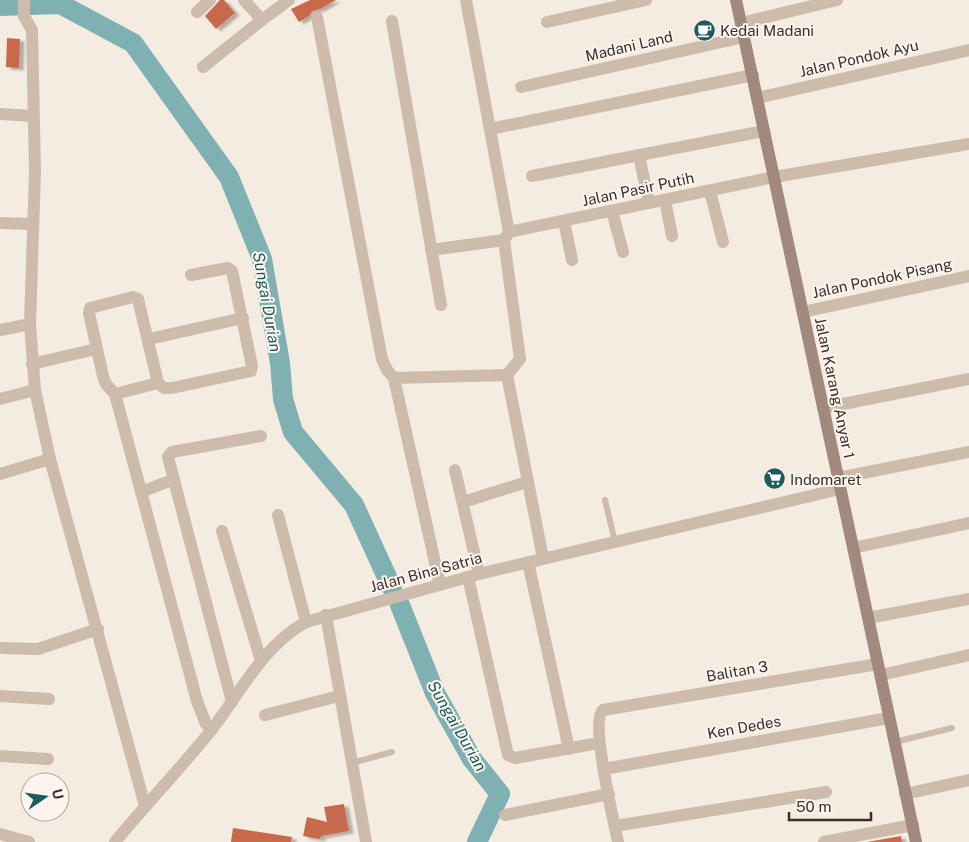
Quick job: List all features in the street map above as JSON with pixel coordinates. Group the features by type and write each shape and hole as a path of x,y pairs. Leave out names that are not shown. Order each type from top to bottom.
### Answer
{"main road":[{"name":"Jalan Karang Anyar 1","path":"736,0 916,842"}],"street":[{"path":"24,0 24,16 32,30 35,172 30,324 35,390 50,458 144,806"},
{"path":"197,12 210,0"},
{"path":"244,0 262,20"},
{"path":"203,67 289,0"},
{"path":"394,378 507,375 518,364 520,353 506,236 490,129 466,0"},
{"path":"547,22 646,0"},
{"path":"741,24 837,0"},
{"path":"317,17 382,359 386,370 394,378 440,585"},
{"path":"392,21 441,305"},
{"name":"Madani Land","path":"521,87 744,37"},
{"name":"Jalan Pondok Ayu","path":"757,98 969,50"},
{"path":"490,129 753,75"},
{"path":"0,114 33,116"},
{"path":"532,176 764,131"},
{"name":"Jalan Pasir Putih","path":"431,250 506,236 564,221 774,177 969,144"},
{"path":"639,155 649,203"},
{"path":"710,191 723,242"},
{"path":"665,200 672,236"},
{"path":"612,211 623,252"},
{"path":"564,221 572,260"},
{"path":"0,223 32,224"},
{"path":"192,275 231,269 252,366 250,371 172,388 164,388 158,383 138,298 133,297 90,308 89,313 106,384 115,394 197,701 206,724 212,728"},
{"name":"Jalan Pondok Pisang","path":"802,312 969,276"},
{"path":"149,339 243,318"},
{"path":"0,330 30,324"},
{"path":"32,364 96,348"},
{"path":"507,375 543,558"},
{"path":"823,408 969,379"},
{"path":"115,394 158,383"},
{"path":"0,399 35,390"},
{"path":"232,702 172,480 168,457 172,452 261,436"},
{"name":"Jalan Bina Satria","path":"115,842 212,728 261,661 291,630 306,622 474,575 615,542 969,452"},
{"path":"0,474 50,458"},
{"path":"456,470 508,755 515,758 599,743 618,842"},
{"path":"141,492 172,480"},
{"path":"463,502 527,482"},
{"path":"278,514 306,622"},
{"path":"853,548 969,523"},
{"path":"222,531 261,661"},
{"path":"528,562 569,749"},
{"path":"868,618 969,599"},
{"path":"326,615 366,842"},
{"path":"0,648 38,649 98,630"},
{"name":"Balitan 3","path":"599,743 598,718 603,710 969,655"},
{"path":"0,696 50,699"},
{"path":"265,715 339,696"},
{"name":"Ken Dedes","path":"604,768 889,718"},
{"path":"0,756 48,759"},
{"path":"905,794 969,780"},
{"path":"615,826 826,792"},
{"path":"505,815 609,794"},
{"path":"827,842 913,825"},
{"path":"0,834 29,842"}],"lane":[{"path":"605,500 615,542"},
{"path":"895,742 952,728"},
{"path":"351,764 392,752"}],"building":[{"path":"220,0 224,0 235,13 216,29 205,16"},
{"path":"310,0 336,0 320,9 312,11 309,16 299,22 291,9"},
{"path":"7,38 20,39 19,68 6,67"},
{"path":"344,804 349,831 321,836 320,839 303,836 307,817 327,822 324,807"},
{"path":"233,828 292,837 291,842 231,842"},
{"path":"901,836 902,842 867,842"}],"waterway":[{"name":"Sungai Durian","path":"0,6 60,4 133,43 229,177 262,259 280,363 283,399 293,432 354,505 392,588"},
{"name":"Sungai Durian","path":"400,605 435,693 472,759 500,794 477,842"}],"place":[{"name":"Kedai Madani","path":"704,30"},
{"name":"Indomaret","path":"774,479"}]}
